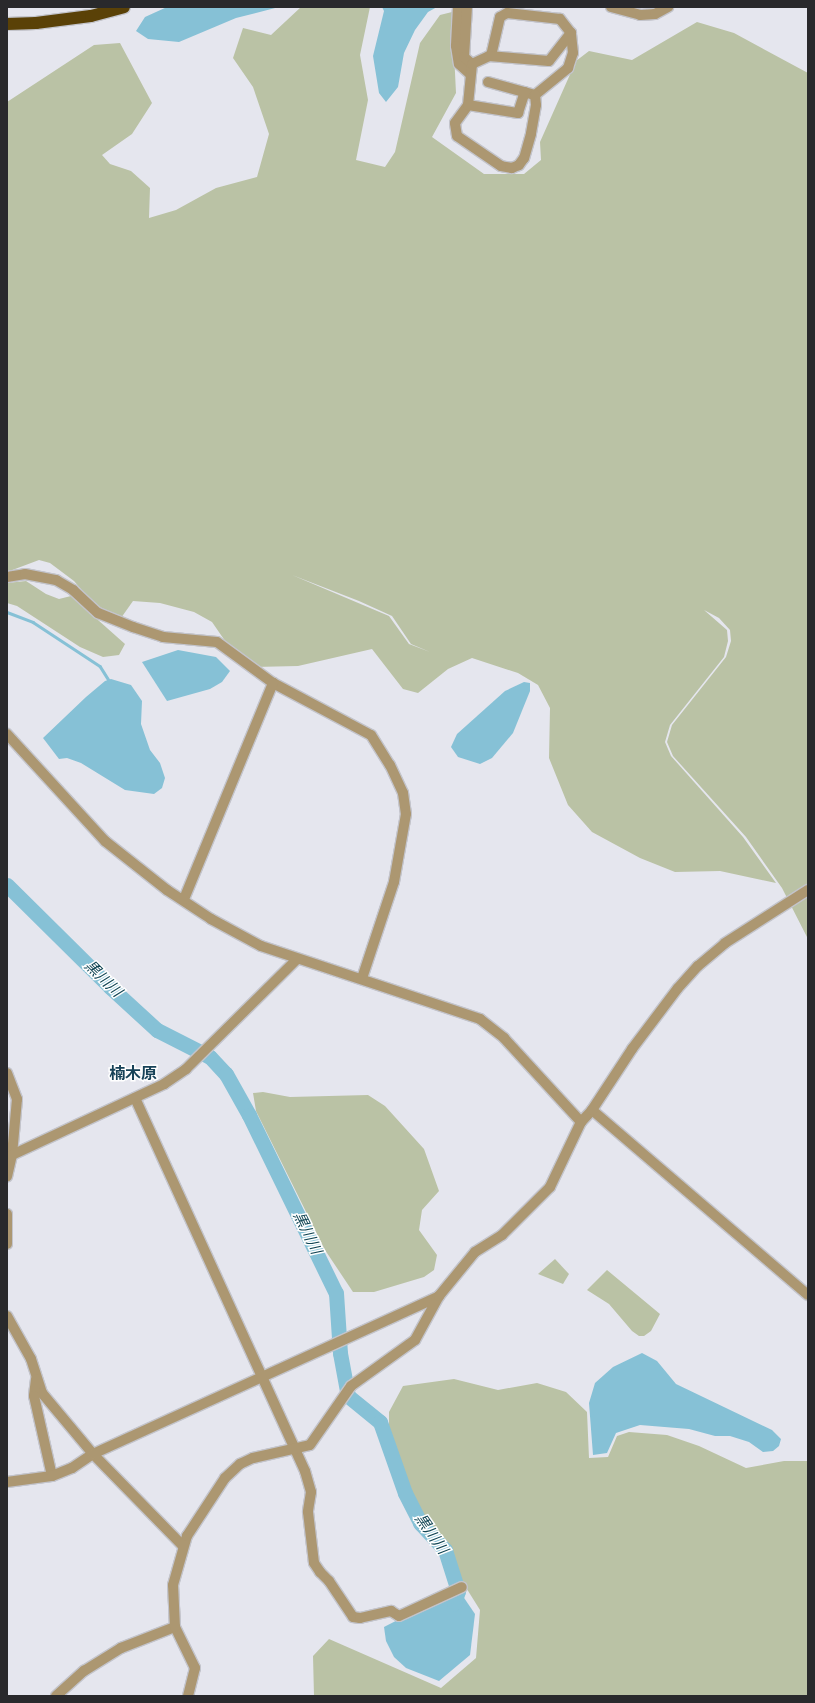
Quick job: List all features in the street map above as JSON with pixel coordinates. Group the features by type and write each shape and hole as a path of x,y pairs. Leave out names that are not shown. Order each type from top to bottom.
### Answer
{"highway":[{"path":"7,24 36,24 91,16 124,7"}],"street":[{"path":"458,7 456,46 459,64 470,74"},
{"path":"467,7 464,57 472,64"},
{"path":"611,7 640,15 655,14 668,7"},
{"path":"491,56 500,17 507,13 560,20 571,33 573,53 568,68 535,95"},
{"path":"472,64 491,56 548,60 571,33"},
{"path":"472,64 468,105 455,123 457,136 501,166 512,168 524,158 531,134 536,105 535,95"},
{"path":"488,82 535,95"},
{"path":"468,105 518,113 525,92"},
{"path":"7,577 25,574 56,580 73,590 98,612 133,627 163,637 217,642 273,683 371,735 390,765 403,793 406,814 394,882 362,978"},
{"path":"184,899 273,683"},
{"path":"7,734 105,841 167,890 184,899 211,919 261,946 297,959 362,978 480,1019 489,1025 548,1085 581,1122"},
{"path":"188,1696 195,1668 175,1627 172,1596 183,1546 225,1478 240,1464 253,1458 310,1445 351,1386 415,1340 439,1296 475,1252 502,1235 550,1186 581,1122 592,1110 632,1049 698,966 725,943 808,890"},
{"path":"12,1155 164,1084 186,1069 297,959"},
{"path":"7,1073 17,1099 12,1155 7,1176"},
{"path":"135,1098 305,1471 311,1492 308,1512 314,1563 353,1617 391,1611 400,1616 462,1587"},
{"path":"592,1110 808,1295"},
{"path":"7,1214 7,1244"},
{"path":"7,1482 52,1476 72,1468 93,1454 439,1296"},
{"path":"7,1316 36,1373 42,1393 93,1454 183,1546"},
{"path":"36,1373 34,1396 52,1476"},
{"path":"56,1696 84,1671 121,1648 175,1627"}],"green space":[{"path":"301,7 370,7 360,55 368,100 356,160 385,167 395,152 420,43 440,15 452,12 456,93 432,137 484,174 524,174 541,160 540,142 576,61 589,51 632,60 697,22 734,33 808,73 808,939 782,888 746,837 673,756 667,742 672,725 726,657 731,641 730,630 719,618 704,610 727,630 728,641 724,657 670,725 665,742 671,756 743,837 776,883 720,871 675,872 640,858 592,832 568,805 549,758 550,708 538,685 518,673 472,658 448,669 418,693 403,689 372,649 298,666 253,667 232,651 212,622 194,612 160,603 133,601 121,618 112,616 94,604 74,581 50,563 39,560 7,572 7,102 94,45 120,43 152,103 132,134 102,155 110,164 131,171 150,188 149,218 176,210 216,188 257,177 269,134 253,87 233,58 243,28 271,35","holes":["292,575 359,601 392,616 411,644 430,652 409,644 389,616"]},
{"path":"26,581 46,594 59,599 71,596 125,644 119,655 103,657 80,647 17,606 7,603 7,583"},
{"path":"263,1092 290,1097 368,1095 385,1106 424,1149 439,1191 422,1210 419,1230 437,1255 434,1270 424,1277 374,1292 353,1292 325,1250 256,1111 253,1093"},
{"path":"555,1259 569,1274 563,1284 538,1274"},
{"path":"607,1270 660,1314 651,1331 644,1336 639,1336 632,1331 609,1304 587,1290"},
{"path":"454,1379 498,1390 537,1383 566,1392 587,1412 589,1458 608,1457 617,1436 629,1432 667,1435 699,1446 746,1468 784,1461 808,1461 808,1696 314,1696 313,1656 329,1639 441,1688 476,1658 480,1610 460,1578 451,1549 426,1525 389,1443 389,1412 403,1386"}],"water":[{"path":"167,7 279,7 236,18 179,42 148,39 136,31 145,17"},
{"path":"382,7 437,7 428,12 415,30 404,53 398,87 386,102 379,93 373,56 384,11"},
{"path":"178,650 216,657 230,671 222,682 210,689 167,701 142,662"},
{"path":"111,679 131,685 142,701 141,724 150,750 160,763 165,778 162,788 154,794 125,790 81,763 67,758 59,759 43,738 86,697 105,681"},
{"path":"524,682 530,683 530,691 513,733 492,758 480,764 458,757 451,747 457,734 505,691"},
{"path":"642,1353 657,1361 676,1384 772,1430 781,1439 779,1446 773,1451 763,1452 749,1442 730,1436 715,1436 689,1429 640,1425 616,1433 607,1453 593,1455 589,1403 595,1383 613,1367"},
{"path":"458,1589 475,1614 470,1655 439,1681 406,1668 394,1657 386,1641 384,1627"}],"waterway":[{"path":"7,612 33,622 100,666 110,682"},
{"name":"黒川川","path":"7,885 110,987 157,1030 210,1057 226,1074 249,1115 336,1293 340,1353 348,1396 380,1422 405,1493 420,1523 445,1550 458,1591 454,1603"}],"district":[{"name":"楠木原","path":"133,1074"}]}
